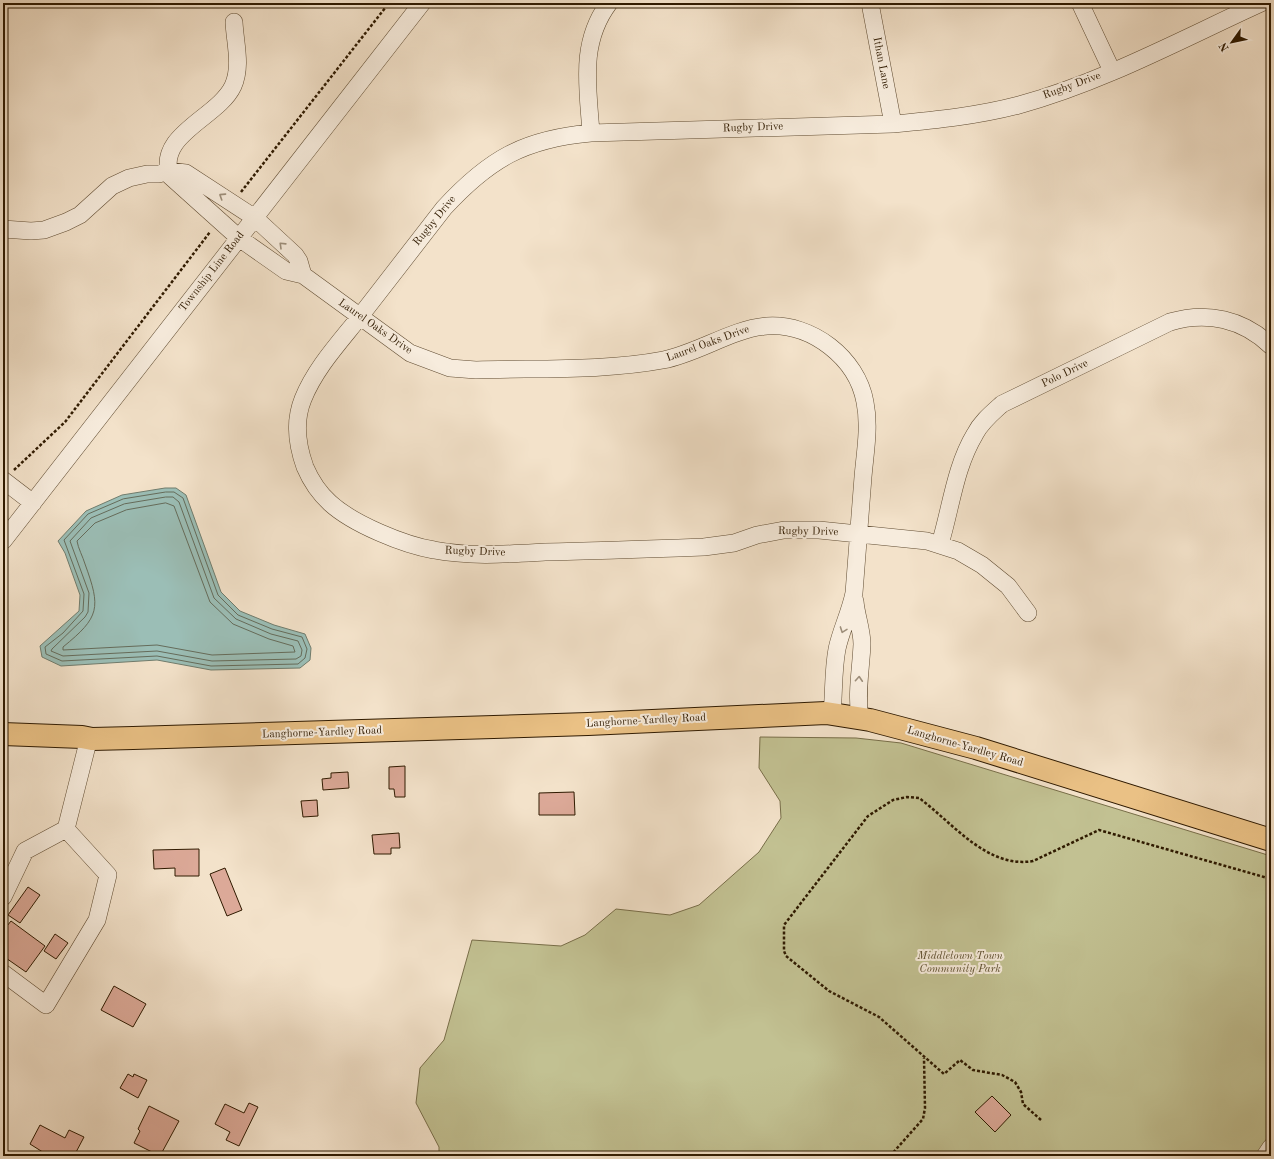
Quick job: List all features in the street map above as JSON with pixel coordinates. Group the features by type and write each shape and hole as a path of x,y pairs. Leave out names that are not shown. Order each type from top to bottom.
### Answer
{"main road":[{"name":"Langhorne-Yardley Road","path":"3,734 89,738 316,734 832,714 860,718 976,748 1271,840"}],"street":[{"name":"Township Line Road","path":"3,541 422,3"},
{"path":"591,132 587,73 589,44 594,28 609,3"},
{"name":"Ithan Lane","path":"870,3 893,124"},
{"path":"1080,3 1112,71"},
{"name":"Rugby Drive","path":"1028,613 1008,586 994,573 958,551 940,544 900,537 819,530 784,530 758,535 734,543 704,547 477,554 435,550 412,545 354,518 332,504 310,478 299,450 297,434 298,416 303,399 313,378 444,208 461,190 487,167 511,152 546,139 591,132 893,124 942,120 1019,104 1062,91 1112,71 1261,3"},
{"path":"168,171 170,154 176,139 220,104 228,95 234,84 237,61 234,22"},
{"path":"3,229 37,231 66,222 80,215 112,186 129,178 147,174 159,174 168,171 186,173 255,218 295,255 299,261 303,275"},
{"name":"Laurel Oaks Drive","path":"168,171 170,176 181,188 239,238 286,271 303,275 410,353 450,368 476,370 633,365 672,358 753,327 764,326 787,327 816,337 835,351 850,367 860,384 865,401 866,442 854,593 850,612 837,650 832,714"},
{"name":"Polo Drive","path":"940,544 961,465 967,449 975,433 983,422 1002,404 1170,322 1186,317 1201,316 1228,319 1259,335 1271,346"},
{"path":"3,480 33,503"},
{"name":"Laurel Oaks Drive","path":"854,593 856,617 862,642 858,697 860,718"},
{"path":"3,897 26,851 66,828 89,738"},
{"path":"3,973 46,1005 97,920 108,875 66,828"},
{"path":"1265,1156 1271,1147"}],"path":[{"path":"232,203 389,3"},
{"path":"3,480 65,422 218,220"},
{"path":"1041,1120 1023,1104 1020,1092 1015,1082 1002,1075 974,1070 960,1060 944,1074 879,1017 829,991 786,956 784,951 784,925 868,816 893,800 907,797 919,798 975,845 991,854 1010,860 1024,862 1033,861 1099,830 1271,879"},
{"path":"890,1156 923,1119 925,1108 924,1057"}],"green space":[{"name":"Middletown Town Community Park","path":"760,737 856,738 901,743 1271,856 1271,1156 439,1156 439,1147 416,1103 420,1068 444,1040 472,940 561,946 585,935 616,909 670,915 699,905 759,852 781,818 780,801 759,768"}],"water":[{"path":"165,488 176,488 186,495 221,592 240,611 274,625 305,634 311,648 310,660 300,668 211,670 157,660 61,666 42,657 40,646 79,611 80,595 65,553 58,541 86,511 122,495"}],"building":[{"path":"405,766 405,797 395,797 394,789 389,789 389,767"},
{"path":"348,772 349,788 323,790 322,779 331,778 331,773"},
{"path":"574,792 575,815 539,815 539,793"},
{"path":"317,800 318,816 303,817 301,801"},
{"path":"399,833 400,848 391,848 391,854 374,854 372,835"},
{"path":"199,849 199,876 175,876 175,868 154,869 153,850"},
{"path":"225,868 242,910 227,916 210,874"},
{"path":"28,887 40,895 20,923 8,915"},
{"path":"11,921 45,946 26,972 3,956 3,931"},
{"path":"55,934 68,943 56,959 44,951"},
{"path":"114,986 146,1004 133,1027 101,1010"},
{"path":"128,1074 133,1077 134,1074 147,1080 138,1098 120,1088"},
{"path":"992,1096 1011,1115 995,1132 975,1112"},
{"path":"249,1103 258,1107 239,1146 226,1140 230,1132 215,1124 225,1104 244,1113"},
{"path":"149,1106 179,1121 160,1156 134,1143 140,1131 138,1129"},
{"path":"40,1125 65,1138 69,1130 84,1137 74,1156 49,1156 30,1144"}]}
